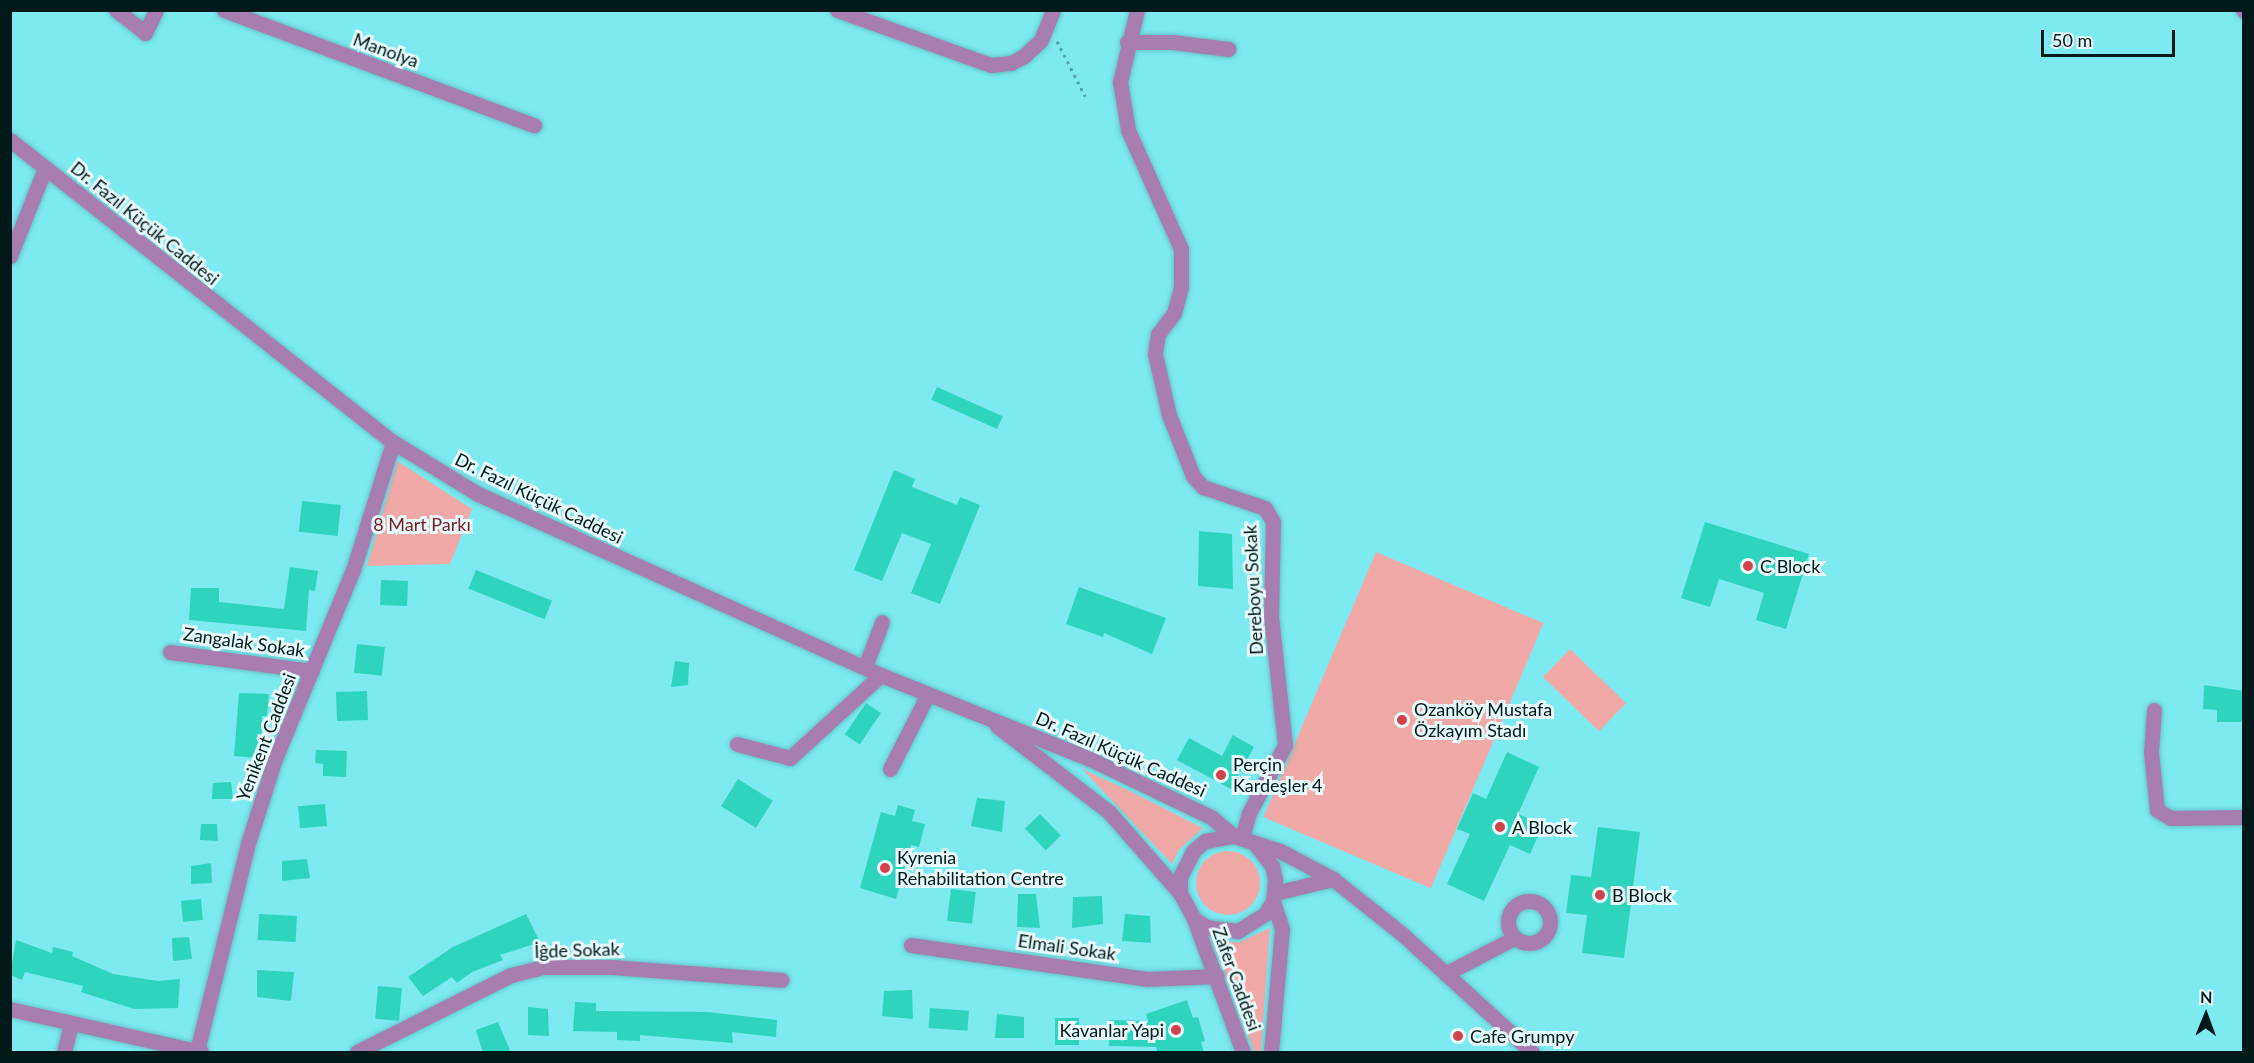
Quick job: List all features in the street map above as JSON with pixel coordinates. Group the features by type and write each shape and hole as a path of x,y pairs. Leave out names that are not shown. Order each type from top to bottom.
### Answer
{"street":[{"path":"116,10 145,33 156,10"},
{"name":"Manolya","path":"224,10 534,125"},
{"path":"837,10 991,65 1011,63 1024,56 1041,40 1051,17"},
{"name":"Dereboyu Sokak","path":"1137,10 1127,42 1120,82 1128,130 1181,249 1181,287 1174,313 1158,334 1155,354 1169,416 1193,476 1203,487 1264,508 1273,522 1271,616 1285,745 1249,813 1244,839"},
{"path":"1127,42 1172,42 1229,49"},
{"name":"Dr. Fazıl Küçük Caddesi","path":"10,140 393,442 478,494 881,675 1090,759 1210,817 1244,839 1280,851 1333,879 1447,973 1532,1053"},
{"path":"10,256 45,168"},
{"name":"Yenikent Caddesi","path":"199,1052 249,840 275,759 353,570 393,442"},
{"path":"865,668 882,622"},
{"name":"Zangalak Sokak","path":"170,652 312,671"},
{"path":"737,744 790,758 881,675"},
{"path":"890,769 928,694"},
{"path":"2154,710 2151,752 2157,810 2171,818 2244,817"},
{"name":"Dr. Fazıl Küçük Caddesi","path":"986,718 1109,812 1145,848 1180,892"},
{"path":"1244,839 1272,866 1274,897 1265,915 1238,931 1215,930 1194,919 1180,892 1182,870 1193,851 1205,841 1244,839"},
{"path":"1274,897 1333,879"},
{"name":"Zafer Caddesi","path":"1271,1053 1282,929 1274,897"},
{"name":"Zafer Caddesi","path":"1194,919 1217,976 1243,1053"},
{"path":"1447,973 1514,938"},
{"name":"Elmali Sokak","path":"911,945 1147,979 1217,976"},
{"name":"İĝde Sokak","path":"357,1053 512,975 542,968 613,967 781,980"},
{"path":"10,1009 199,1052"},
{"path":"64,1053 71,1023"}],"path":[{"path":"1051,17 1085,96"}],"green space":[{"name":"8 Mart Parkı","path":"397,461 472,509 450,564 367,566"},
{"name":"Ozanköy Mustafa Özkayım Stadı","path":"1376,552 1544,623 1431,888 1263,817"},
{"path":"1570,649 1626,703 1599,731 1543,677"},
{"path":"1082,769 1203,828 1179,850 1172,864"},
{"path":"1228,851 1251,860 1260,883 1251,906 1228,915 1205,906 1196,883 1205,860"},
{"path":"1270,928 1261,1052 1254,1052 1213,942 1239,942"}],"building":[{"path":"937,387 1003,416 997,429 931,400"},
{"path":"894,470 915,479 912,487 957,505 960,497 980,505 940,604 911,593 931,544 902,533 882,581 854,570"},
{"path":"302,501 341,505 338,536 299,532"},
{"name":"C Block","path":"1705,522 1809,554 1786,629 1756,620 1764,593 1719,579 1710,607 1681,598"},
{"path":"1199,531 1232,534 1233,589 1198,586"},
{"path":"290,567 318,571 315,591 309,590 306,631 189,620 191,588 219,588 219,602 284,609"},
{"path":"476,570 552,601 545,619 469,589"},
{"path":"381,580 408,581 407,606 380,605"},
{"path":"1079,587 1166,618 1152,654 1104,633 1103,637 1066,624"},
{"path":"357,644 385,647 382,676 354,673"},
{"path":"675,661 689,663 688,685 671,687"},
{"path":"2204,685 2244,691 2244,722 2217,722 2217,710 2203,709"},
{"path":"367,691 368,720 337,721 336,692"},
{"path":"239,693 269,694 267,716 262,716 261,758 234,756"},
{"path":"866,703 881,713 860,745 845,735"},
{"name":"Perçin Kardeşler 4","path":"1233,735 1254,747 1231,789 1177,760 1189,738 1222,756"},
{"path":"316,750 347,751 346,777 323,776 323,764 315,763"},
{"name":"A Block","path":"1507,752 1539,767 1518,814 1543,825 1530,854 1510,845 1484,901 1447,884 1470,834 1457,829 1473,793 1486,799"},
{"path":"738,779 773,801 756,828 721,806"},
{"path":"231,782 233,799 212,799 213,783"},
{"path":"977,798 1005,801 1002,832 971,826"},
{"path":"325,804 327,826 300,828 298,806"},
{"name":"Kyrenia Rehabilitation Centre","path":"898,805 915,810 912,821 925,824 919,847 911,845 896,899 860,888 881,812 895,816"},
{"path":"1040,814 1061,836 1046,850 1025,829"},
{"path":"201,824 217,824 218,841 200,840"},
{"name":"B Block","path":"1598,827 1640,832 1624,958 1582,953 1587,915 1566,913 1571,875 1591,877"},
{"path":"307,859 310,878 282,881 282,861"},
{"path":"211,863 212,883 191,884 191,866"},
{"path":"951,889 976,892 972,924 947,921"},
{"path":"1018,894 1036,894 1040,928 1017,927"},
{"path":"1102,896 1103,924 1072,928 1073,897"},
{"path":"201,899 203,920 183,922 181,901"},
{"path":"259,914 297,916 296,942 258,940"},
{"path":"526,914 540,942 500,955 503,960 472,972 457,983 452,977 423,996 408,977 453,947"},
{"path":"1125,914 1150,916 1151,943 1122,941"},
{"path":"189,937 192,959 173,961 172,938"},
{"path":"16,940 52,953 53,947 73,952 72,956 113,974 158,981 180,979 178,1008 134,1009 81,992 83,986 25,972 22,980 10,975"},
{"path":"257,970 294,972 291,1001 257,997"},
{"path":"378,986 402,988 399,1021 375,1019"},
{"path":"912,990 913,1019 882,1016 884,991"},
{"name":"Kavanlar Yapi","path":"1187,1000 1193,1018 1198,1017 1205,1041 1201,1042 1204,1053 1158,1053 1156,1047 1109,1046 1110,1020 1148,1021 1146,1014"},
{"path":"575,1002 596,1003 596,1011 708,1012 777,1020 776,1037 732,1032 733,1043 640,1035 640,1041 617,1040 617,1032 573,1031"},
{"path":"528,1007 548,1009 549,1036 528,1035"},
{"path":"930,1008 969,1011 968,1031 929,1028"},
{"path":"997,1014 1024,1017 1024,1038 995,1038"},
{"path":"1055,1018 1079,1018 1079,1045 1055,1045"},
{"path":"498,1022 511,1053 483,1053 476,1030"}],"place":[{"name":"C Block","path":"1748,566"},
{"name":"Ozanköy Mustafa Özkayım Stadı","path":"1402,720"},
{"name":"Perçin Kardeşler 4","path":"1221,775"},
{"name":"A Block","path":"1500,827"},
{"name":"Kyrenia Rehabilitation Centre","path":"885,868"},
{"name":"B Block","path":"1600,895"},
{"name":"Kavanlar Yapi","path":"1176,1030"},
{"name":"Cafe Grumpy","path":"1458,1036"}]}
